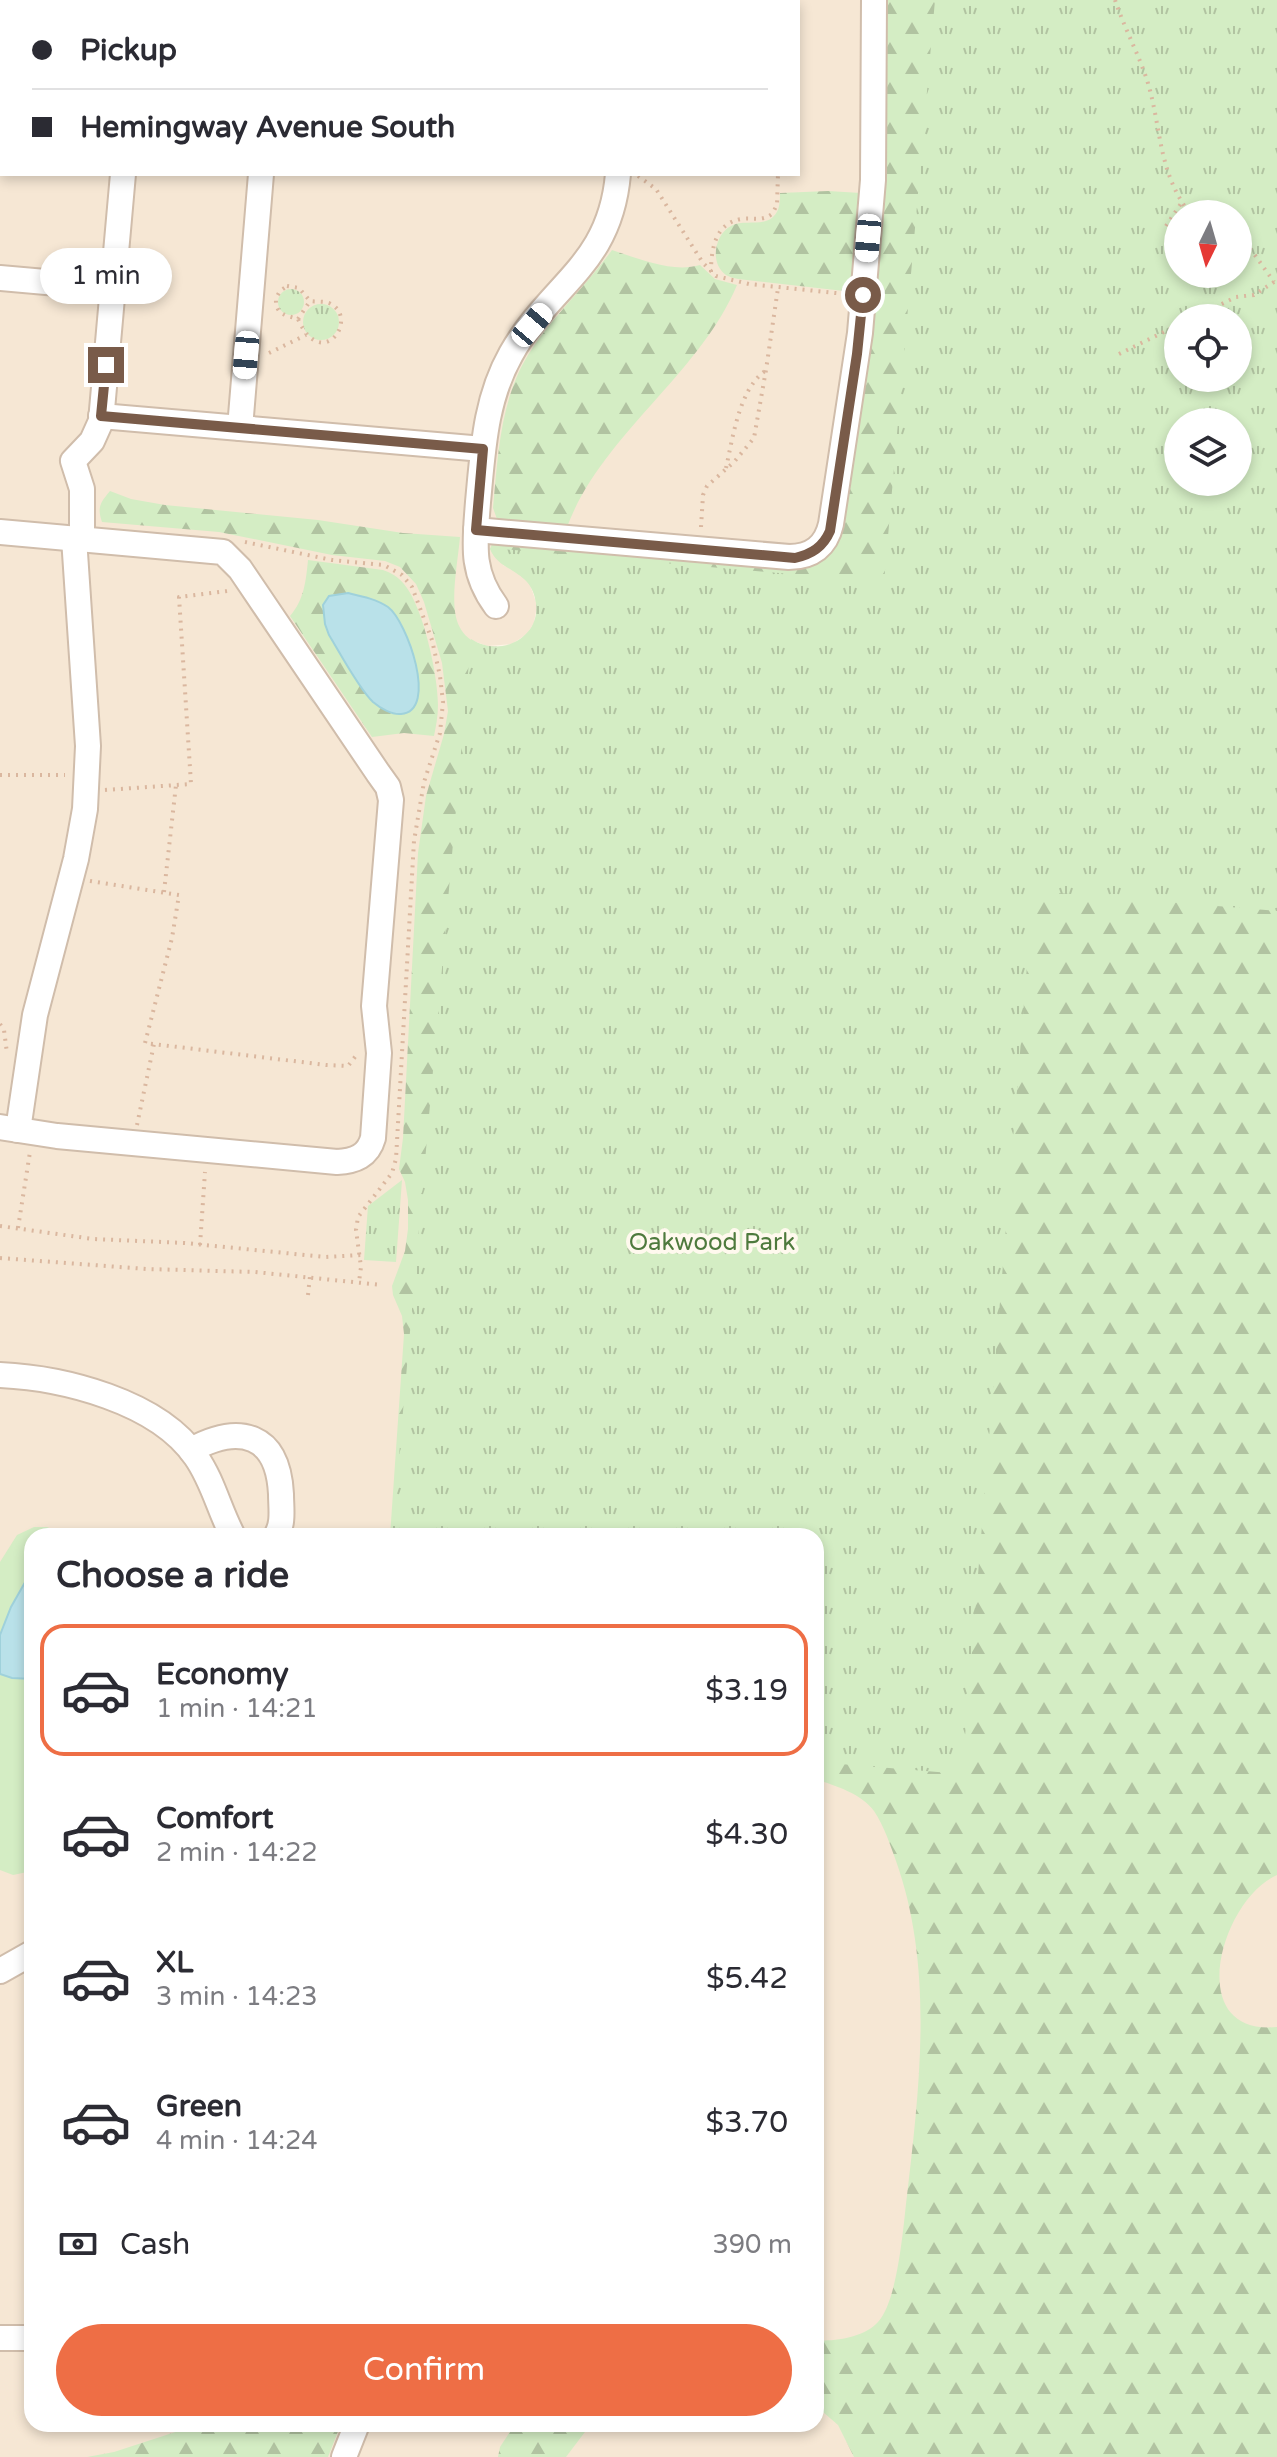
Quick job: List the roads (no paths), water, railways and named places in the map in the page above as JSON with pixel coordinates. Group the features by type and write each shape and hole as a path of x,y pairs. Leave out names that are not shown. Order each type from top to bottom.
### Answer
{"street":[{"path":"476,530 795,558 810,553 824,542 831,524 856,367 863,295 874,157 874,0"},
{"path":"0,532 78,538 218,550 230,558 252,587 378,773 390,795 391,812 374,1006 378,1042 373,1138 369,1148 358,1158 337,1162 17,1130 35,1015 71,879 81,834 87,783 78,538 82,489 73,461 92,441 101,416 123,176"},
{"path":"240,428 261,176"},
{"path":"496,606 476,567 474,550 488,412 504,368 525,333 599,244 613,209 618,176"},
{"path":"0,278 113,288"},
{"path":"101,416 483,449"},
{"path":"0,1375 52,1381 109,1397 138,1410 166,1428 191,1450 210,1482 230,1528"},
{"path":"191,1450 214,1440 232,1437 254,1440 267,1449 275,1459 280,1479 282,1519 279,1528"},
{"path":"0,1971 24,1958"},
{"path":"0,2338 24,2338"},
{"path":"344,2457 354,2432"}],"water":[{"path":"348,593 373,600 396,615 416,665 418,698 412,709 401,714 394,713 373,702 329,635 323,605 329,596"},
{"path":"24,1584 24,1679 0,1674 0,1635"}],"park label":[{"name":"Oakwood Park","path":"712,1242"}]}
